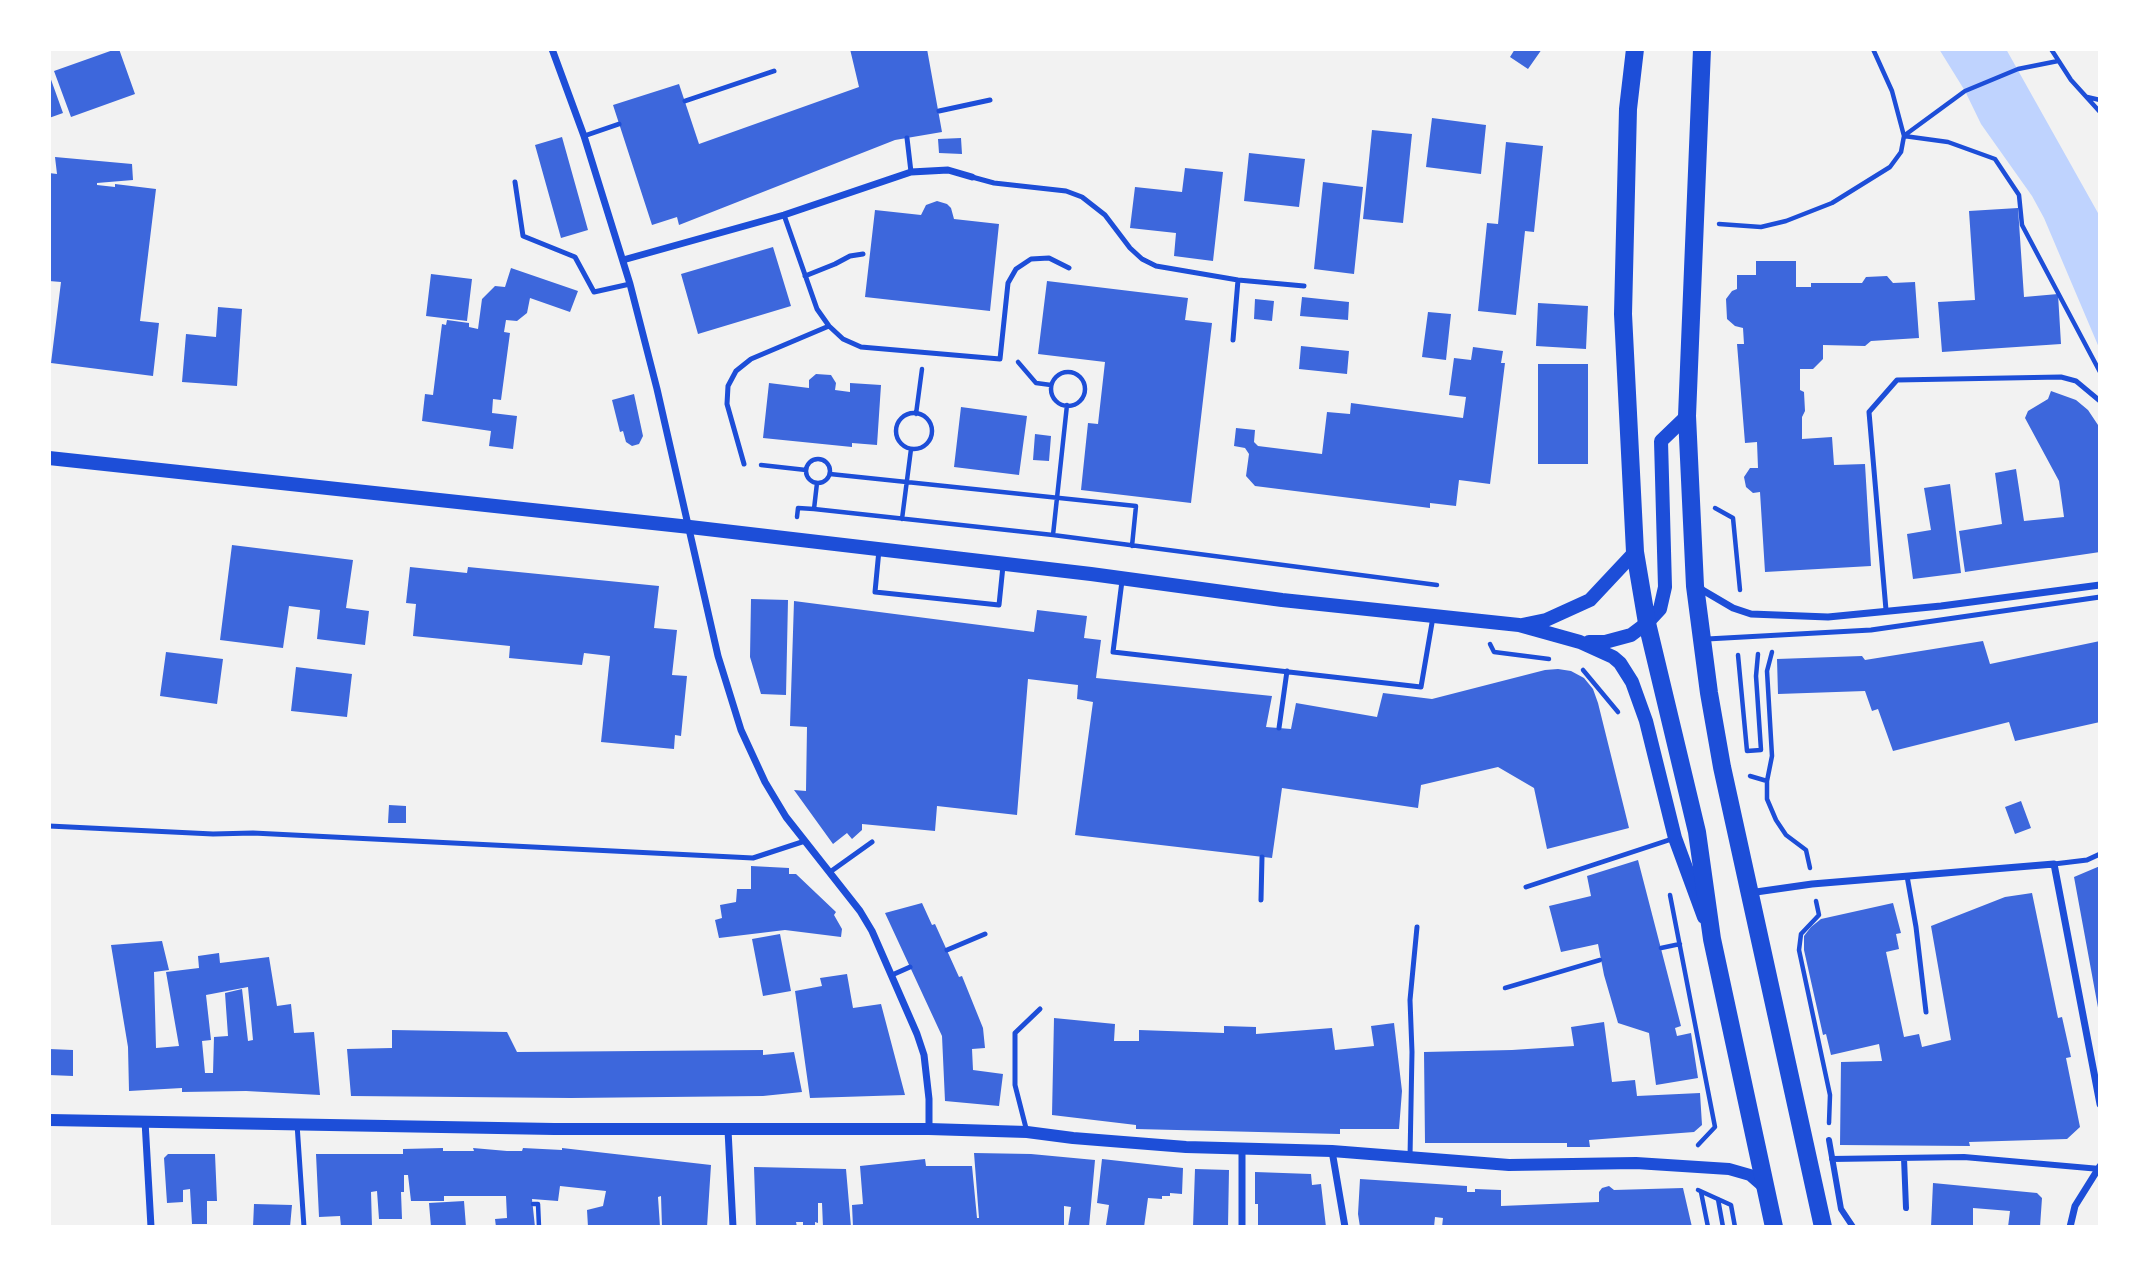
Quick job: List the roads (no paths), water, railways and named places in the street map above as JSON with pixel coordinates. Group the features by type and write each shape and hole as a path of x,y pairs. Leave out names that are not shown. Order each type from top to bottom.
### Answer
{"main road":[{"path":"1635,49 1628,108 1623,314 1634,552 1647,623 1697,832 1712,939 1774,1227"},
{"path":"1702,49 1687,416 1695,586 1722,767 1823,1227"},
{"path":"1580,642 1621,639 1647,623 1660,609 1665,587 1661,441 1687,416"},
{"path":"49,458 690,527 1122,578 1282,600 1519,625 1580,642 1613,657 1632,682 1646,721 1675,838 1712,939"},
{"path":"1519,625 1546,620 1590,600 1634,552"}],"street":[{"path":"552,49 584,136 630,284 690,527 718,656 741,730 765,782 786,817 872,931 924,1055 929,1129"},
{"path":"623,260 784,215 911,173 938,170 972,177"},
{"path":"1695,586 1717,600 1751,614 1828,617 1941,606 2100,585"},
{"path":"1749,893 1812,884 2054,864 2100,1104"},
{"path":"49,1120 1027,1132 1085,1139 1242,1149 1332,1151 1509,1166 1636,1163 1729,1169 1750,1175 1766,1190"},
{"path":"145,1120 151,1227"},
{"path":"728,1130 733,1227"},
{"path":"1829,1140 1841,1209 1853,1227"},
{"path":"1242,1149 1242,1227"},
{"path":"1332,1151 1345,1227"},
{"path":"1832,1159 1964,1157 2100,1168"},
{"path":"1904,1158 1906,1208"},
{"path":"2070,1227 2084,1190 2100,1168"}],"lane":[{"path":"685,101 774,71"},
{"path":"939,111 990,100"},
{"path":"584,136 619,124"},
{"path":"907,138 911,173"},
{"path":"972,177 994,183 1057,190 1082,197 1105,215 1130,248 1142,259 1156,266 1238,280 1304,286"},
{"path":"515,182 523,236 575,257 594,292 630,284"},
{"path":"784,215 817,309 843,339 861,346 1000,359 1008,283 1016,270 1031,259 1040,258 1049,258 1069,268"},
{"path":"805,276 850,256 863,254"},
{"path":"1233,340 1238,280"},
{"path":"744,464 727,404 728,386 736,371 751,359 829,326"},
{"path":"1886,610 1869,412 1896,380 2061,377 2076,381 2100,401"},
{"path":"879,550 874,592 999,605 1003,564"},
{"path":"1122,578 1114,652 1421,687 1433,617"},
{"path":"1703,639 1871,630 2100,597"},
{"path":"1279,728 1287,671"},
{"path":"49,826 753,858 805,841"},
{"path":"1526,887 1675,838"},
{"path":"830,872 872,842"},
{"path":"2054,864 2087,860 2100,854"},
{"path":"1261,900 1262,857"},
{"path":"1907,876 1926,1012"},
{"path":"1410,1157 1410,1000 1417,927"},
{"path":"947,950 985,934"},
{"path":"892,975 910,967"},
{"path":"1027,1132 1015,1085 1015,1033 1040,1009"},
{"path":"297,1124 304,1227"}],"water":[{"path":"1939,49 2006,49 2098,213 2100,350 2044,218 2032,196 1981,124 1965,91"}]}
